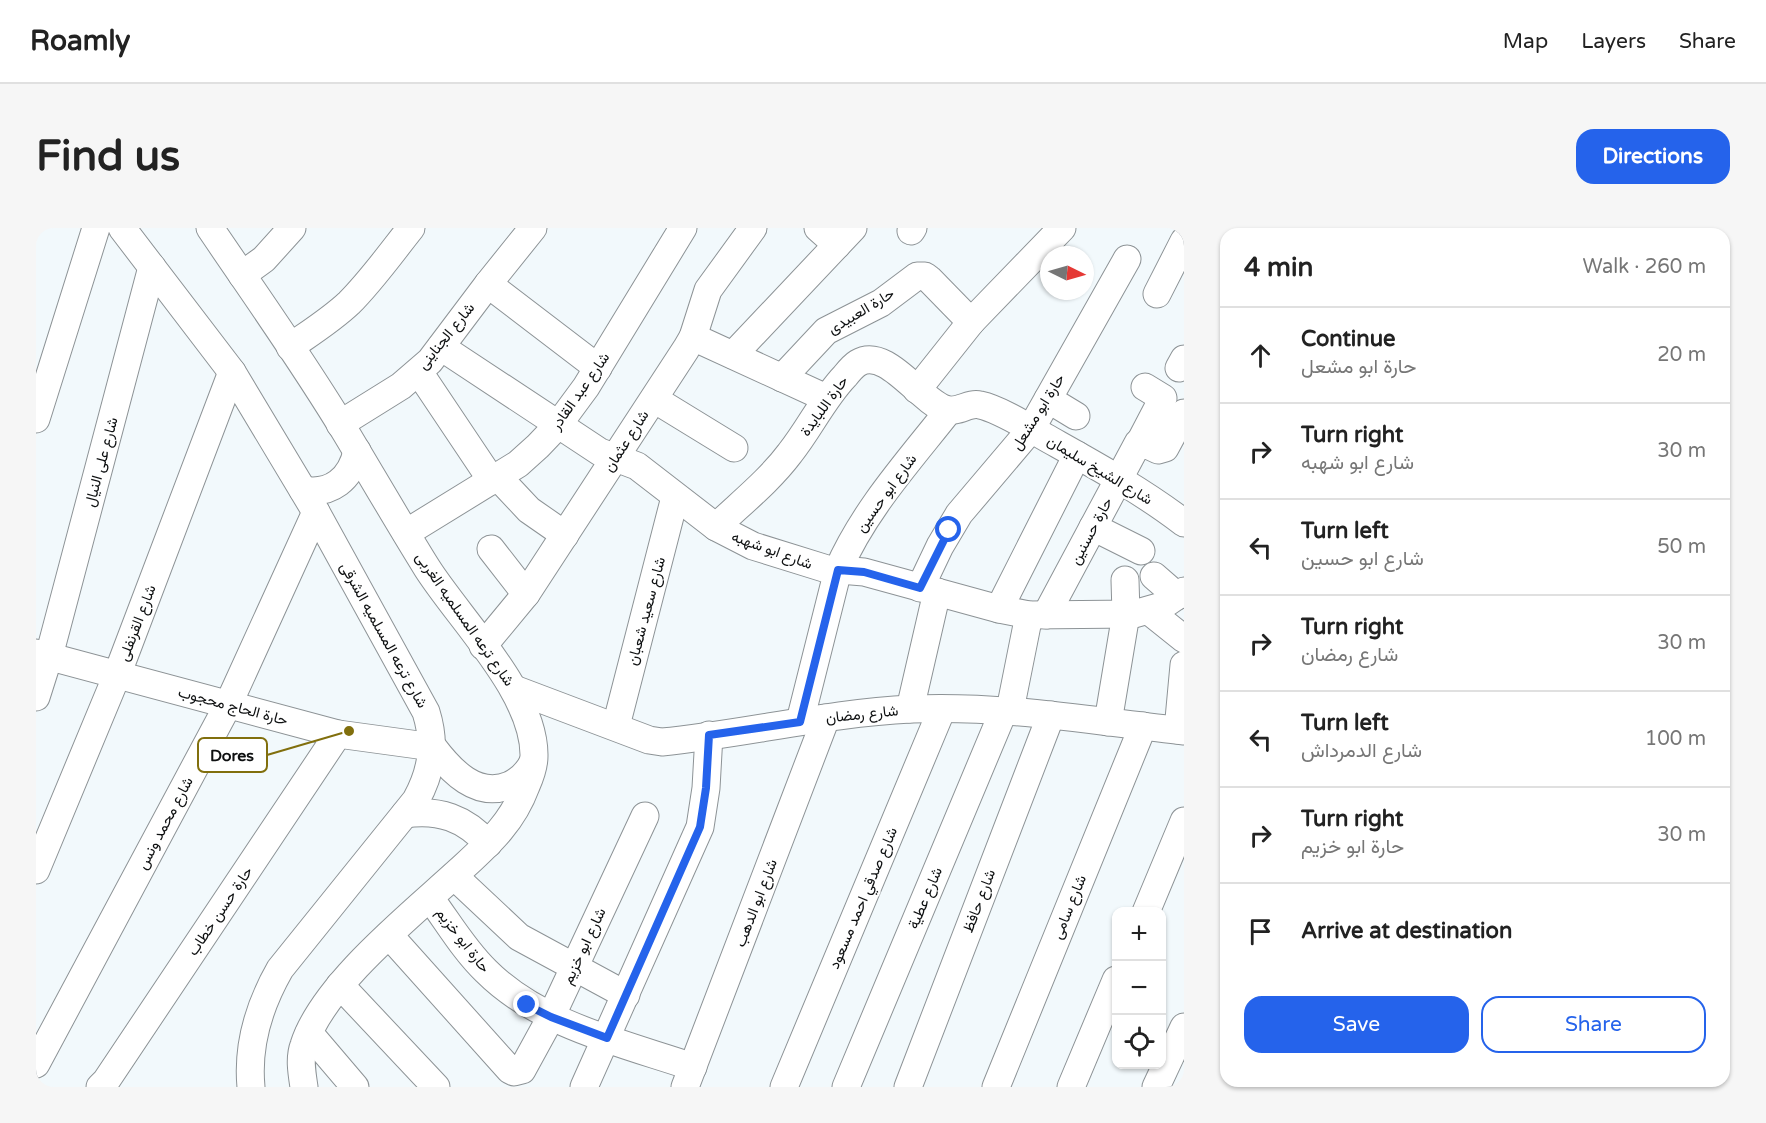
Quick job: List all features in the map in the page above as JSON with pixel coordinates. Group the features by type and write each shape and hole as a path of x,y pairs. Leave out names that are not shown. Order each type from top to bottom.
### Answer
{"street":[{"path":"36,419 96,228"},
{"name":"شارع ترعه المسلميه الغربى","path":"210,228 340,424 429,571 514,688 530,728 534,759 517,807 499,834 389,935 340,985 314,1023 303,1048 303,1087"},
{"path":"242,275 264,259 292,228"},
{"path":"290,347 322,326 349,303 411,228"},
{"name":"شارع الجناينى","path":"340,424 419,372 533,228"},
{"name":"شارع عبد القادر","path":"405,533 495,479 531,452 558,425 598,368 683,228"},
{"name":"شارع عثمان","path":"483,646 526,594 654,399 693,337 708,290 753,228"},
{"name":"شارع ترعه المسلميه الشرقى","path":"124,229 232,372 309,501 426,712 433,747 424,785 405,814 280,969 271,984 258,1018 251,1061 251,1087"},
{"path":"949,410 943,409 917,390 973,333 1048,232"},
{"path":"733,355 836,234"},
{"path":"1157,294 1184,241"},
{"name":"حارة ابو مشعل","path":"910,709 928,590 940,546 959,514 1031,429 1126,259"},
{"name":"شارع على النيال","path":"36,697 42,654 152,267"},
{"name":"حارة العبيدى","path":"782,378 826,331 881,303 921,275 929,279 973,333"},
{"path":"488,284 598,368"},
{"path":"693,337 826,398"},
{"name":"شارع ابو شهبه","path":"441,347 600,452 637,466 716,528 753,546 822,568 864,572 999,609 1037,615 1137,612 1162,606 1180,593"},
{"name":"حارة اللبايدة","path":"716,528 771,475 790,453 826,398 856,364 870,359 878,360 885,363 917,390"},
{"name":"شارع القرنفلى","path":"36,870 117,675 232,372"},
{"path":"419,372 495,479 528,510 565,535"},
{"name":"حارة حسنين","path":"1007,710 1037,615 1093,527 1163,399 1145,387"},
{"path":"654,399 734,448"},
{"path":"1048,399 1076,416"},
{"name":"شارع الشيخ سليمان","path":"949,410 981,405 1031,429 1119,479 1184,524"},
{"name":"شارع ابو حسين","path":"813,720 838,570 853,539 874,506 949,410"},
{"path":"1140,442 1158,450 1165,448 1184,413"},
{"path":"309,501 313,492 324,490 343,480 354,462 357,451"},
{"path":"999,609 1077,455"},
{"name":"شارع سعيد شعبان","path":"616,726 675,497"},
{"name":"شارع محمد ونس","path":"36,1064 228,705 309,501"},
{"path":"1093,527 1141,551"},
{"path":"491,549 526,594"},
{"path":"1154,576 1180,593"},
{"path":"1108,722 1137,612 1125,580"},
{"path":"1137,612 1184,639"},
{"name":"حارة الحاج محجوب","path":"42,654 338,734 433,747"},
{"path":"1181,731 1184,665"},
{"name":"شارع رمضان","path":"514,688 649,740 662,742 813,720 910,709 1007,710 1181,731"},
{"name":"شارع صدقي احمد مسعود","path":"784,1087 942,709"},
{"name":"شارع عطية","path":"846,1087 1007,710"},
{"name":"شارع حافظ","path":"908,1087 1051,716"},
{"name":"شارع ابو الدهب","path":"689,1077 813,720"},
{"name":"شارع سامى","path":"996,1087 1143,726"},
{"name":"حارة حسن خطاب","path":"108,1085 338,734"},
{"path":"584,1087 700,827 706,788 709,735"},
{"path":"433,747 453,772 480,788 488,789 516,782 524,776 534,759"},
{"path":"405,814 428,812 451,816 478,832 488,844"},
{"name":"شارع ابو خزيم","path":"389,935 510,1070 518,1072 525,1067 551,1017 645,816"},
{"path":"1148,907 1184,821"},
{"path":"454,876 519,937 626,995"},
{"name":"حارة ابو خزيم","path":"430,898 485,971 527,1005 551,1017 607,1038 689,1077"},
{"path":"340,985 436,1087"},
{"path":"1071,1087 1112,990"},
{"path":"1156,1087 1184,1027"},
{"path":"309,1033 355,1087"}],"place":[{"name":"Dores","path":"349,731"}],"route":[{"path":"527,1005 551,1017 607,1038 700,827 706,788 709,735 800,722 838,570 864,572 920,588 949,530"}]}
